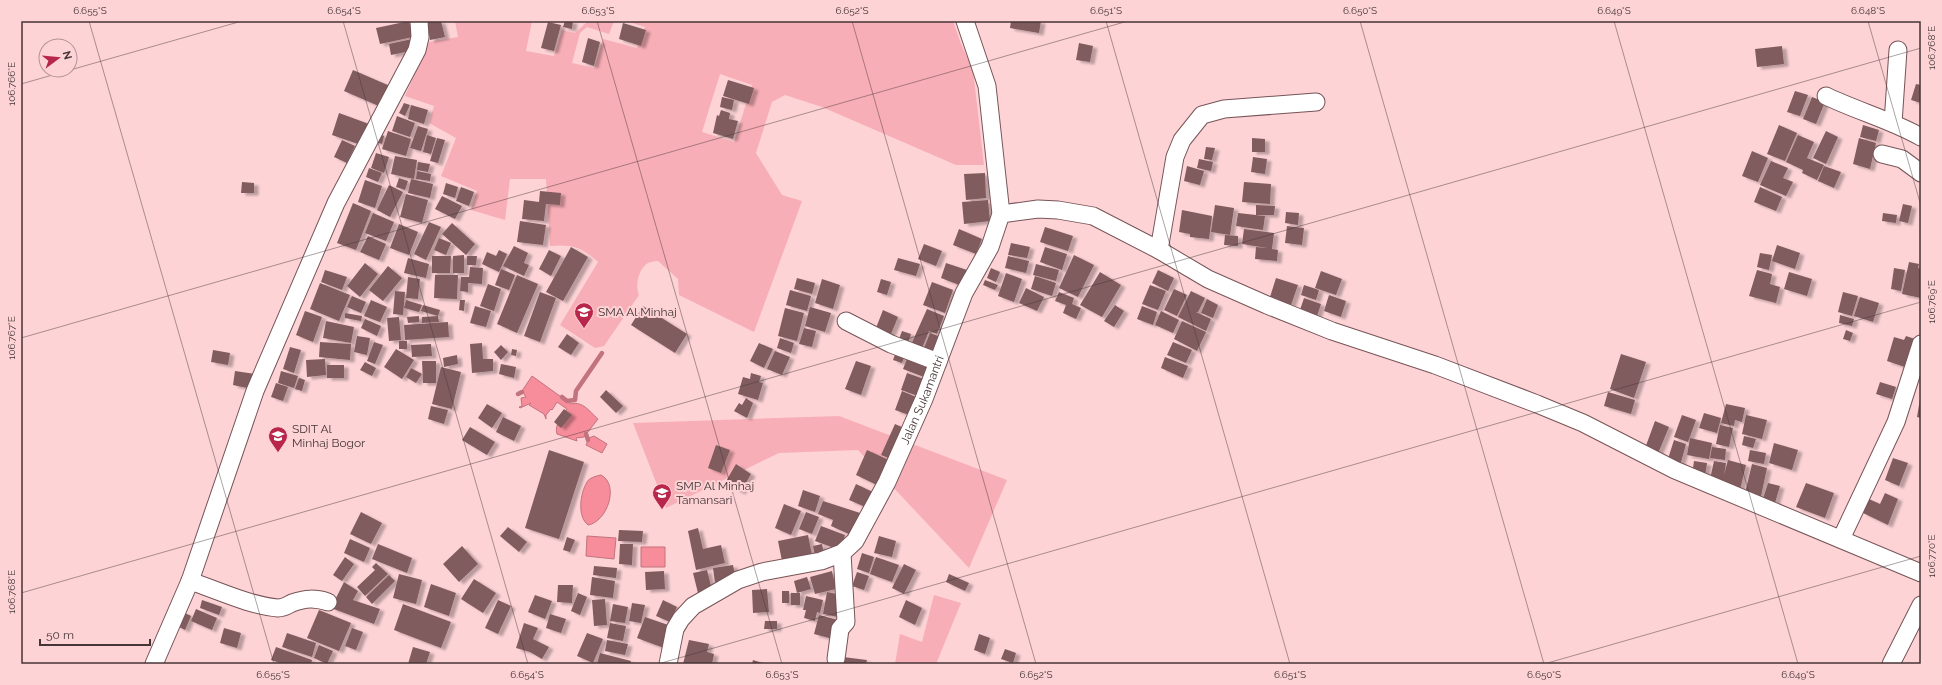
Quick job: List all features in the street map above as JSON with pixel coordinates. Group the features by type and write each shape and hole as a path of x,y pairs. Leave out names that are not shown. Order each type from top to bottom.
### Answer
{"street":[{"path":"154,664 190,581 255,391 336,203 417,50 420,37 420,21"},
{"name":"Jalan Sukamantri","path":"668,664 675,629 681,619 693,606 738,580 762,572 821,561 842,553 855,541 887,482 924,398 964,293 990,248 1001,214 987,86 965,21"},
{"path":"1893,123 1898,50"},
{"path":"1826,96 1845,105 1893,123 1921,137"},
{"path":"1159,250 1175,157 1182,140 1202,115 1224,109 1316,102"},
{"path":"1882,154 1902,159 1921,173"},
{"path":"1001,214 1038,209 1074,212 1093,216 1159,250 1208,279 1267,305 1332,331 1435,365 1537,404 1590,427 1675,470 1921,573"},
{"path":"846,321 891,344 938,362"},
{"path":"1841,539 1896,422 1921,344"},
{"path":"836,659 840,629 846,622 842,553"},
{"path":"190,581 249,601 272,607 280,608 304,599 314,598 328,602"},
{"path":"1892,664 1921,606"}],"shaded area":[{"path":"455,21 532,21 526,51 554,56 562,30 575,33 588,21 614,21 609,34 587,27 580,33 572,63 594,68 603,39 637,48 645,27 626,21 953,21 961,44 973,70 984,165 956,165 822,107 785,95 772,102 756,153 782,195 802,201 754,332 679,295 678,279 658,261 655,261 648,263 642,269 637,283 639,295 604,346 595,348 560,325 598,262 582,250 571,246 550,246 546,179 510,179 505,220 471,210 477,191 441,176 456,138 429,123 434,106 405,96 429,42 458,37","holes":["720,74 752,85 734,142 702,132"]},
{"path":"532,376 571,404 575,403 586,407 598,419 584,437 576,438 577,441 557,434 556,431 558,424 567,409 557,402 552,410 551,409 546,415 546,419 544,414 529,405 531,403 520,408 519,407 522,406 521,398 526,397 522,391"},
{"path":"839,416 1007,480 969,568 858,450 779,453 666,508 633,423"},
{"path":"594,436 607,444 602,453 586,445 589,438"},
{"path":"601,475 607,480 610,487 609,503 601,517 588,525 582,516 581,499 588,481 593,477"},
{"path":"587,536 616,538 614,559 586,556"},
{"path":"641,547 665,547 665,567 641,567"},
{"path":"934,595 961,603 936,664 895,664 900,634 922,642"}],"building":[{"path":"409,21 413,37 380,44 376,28"},
{"path":"427,21 441,21 445,37 430,40"},
{"path":"565,21 573,21 572,29 563,27"},
{"path":"1011,21 1041,21 1039,33 1010,28"},
{"path":"548,22 561,25 554,51 541,48"},
{"path":"623,23 646,30 641,46 619,39"},
{"path":"588,38 600,42 594,66 582,62"},
{"path":"412,39 415,50 391,55 389,44"},
{"path":"1079,43 1093,46 1090,62 1076,60"},
{"path":"1782,46 1784,64 1757,67 1755,49"},
{"path":"353,70 390,86 381,107 344,91"},
{"path":"728,80 754,88 749,104 723,96"},
{"path":"1916,84 1921,85 1921,103 1911,100"},
{"path":"1795,91 1808,95 1800,116 1787,112"},
{"path":"722,97 734,100 732,110 720,107"},
{"path":"1812,97 1825,102 1816,124 1803,119"},
{"path":"404,103 410,105 405,116 399,113"},
{"path":"411,105 428,110 424,124 408,119"},
{"path":"721,110 730,113 729,119 738,121 733,139 713,133 717,115 719,116"},
{"path":"339,113 369,124 361,145 332,135"},
{"path":"397,116 415,123 410,137 392,131"},
{"path":"1779,125 1797,133 1785,161 1767,154"},
{"path":"1863,125 1879,130 1876,141 1860,137"},
{"path":"418,126 428,129 421,151 410,148"},
{"path":"388,131 411,139 406,156 382,149"},
{"path":"1826,131 1838,137 1826,164 1813,158"},
{"path":"376,132 384,136 382,144 373,141"},
{"path":"427,135 436,138 431,154 423,152"},
{"path":"1798,135 1814,142 1807,158 1824,165 1817,180 1802,173 1803,170 1786,162"},
{"path":"437,138 445,140 438,163 430,161"},
{"path":"1252,138 1265,139 1265,152 1252,152"},
{"path":"1859,138 1876,143 1870,169 1853,164"},
{"path":"342,140 355,146 347,163 334,157"},
{"path":"1206,147 1215,148 1212,160 1204,159"},
{"path":"1752,151 1768,158 1758,182 1742,176"},
{"path":"376,153 389,157 384,173 371,168"},
{"path":"395,156 417,160 414,179 391,174"},
{"path":"1253,157 1267,159 1265,174 1251,172"},
{"path":"1199,159 1213,162 1211,171 1197,168"},
{"path":"1771,161 1788,168 1783,178 1793,182 1786,196 1760,185"},
{"path":"418,162 430,164 428,172 417,170"},
{"path":"1187,166 1204,171 1200,185 1184,181"},
{"path":"1824,166 1841,172 1834,188 1818,181"},
{"path":"369,168 382,173 378,182 366,177"},
{"path":"417,171 431,174 430,181 416,179"},
{"path":"985,173 986,198 966,200 964,174"},
{"path":"399,178 408,181 405,190 396,187"},
{"path":"411,179 433,184 430,198 408,193"},
{"path":"365,180 382,186 375,208 358,202"},
{"path":"242,182 254,183 254,193 241,193"},
{"path":"1244,182 1271,184 1270,204 1242,202"},
{"path":"446,183 458,187 455,198 443,194"},
{"path":"389,185 403,192 390,217 377,210"},
{"path":"461,187 474,192 469,206 456,201"},
{"path":"1760,187 1782,197 1776,211 1754,202"},
{"path":"540,191 561,193 560,205 546,204 544,221 522,219 524,200 539,202"},
{"path":"406,194 428,200 422,223 400,217"},
{"path":"442,196 462,206 455,219 435,209"},
{"path":"988,200 990,221 964,224 962,202"},
{"path":"353,203 371,211 356,250 337,243"},
{"path":"1903,204 1912,206 1908,223 1899,221"},
{"path":"1215,205 1234,208 1230,235 1211,232"},
{"path":"1256,205 1275,206 1274,215 1256,215"},
{"path":"1182,210 1212,216 1209,239 1190,237 1190,234 1179,232"},
{"path":"1286,212 1299,213 1298,225 1285,223"},
{"path":"373,213 394,222 386,241 365,233"},
{"path":"1238,213 1265,216 1263,230 1236,226"},
{"path":"1883,213 1897,215 1896,223 1882,221"},
{"path":"520,221 546,225 543,245 517,242"},
{"path":"429,222 441,227 426,260 414,254"},
{"path":"452,223 475,244 466,255 442,234"},
{"path":"399,224 418,232 409,255 390,248"},
{"path":"1287,226 1304,228 1302,245 1285,243"},
{"path":"1045,227 1073,236 1068,251 1040,242"},
{"path":"959,229 982,239 976,254 953,245"},
{"path":"1244,229 1274,233 1272,249 1278,250 1277,261 1255,259 1256,247 1267,248 1242,244"},
{"path":"1225,235 1238,236 1238,246 1224,245"},
{"path":"368,236 386,244 379,260 360,252"},
{"path":"439,238 451,243 446,255 434,250"},
{"path":"1011,243 1030,247 1027,258 1008,255"},
{"path":"924,244 942,251 936,266 918,259"},
{"path":"1777,245 1800,253 1795,269 1772,261"},
{"path":"514,246 528,253 524,263 529,265 524,276 503,266"},
{"path":"571,247 588,257 563,301 546,292"},
{"path":"1045,247 1067,254 1062,270 1040,262"},
{"path":"499,250 507,254 499,272 482,264 487,252 496,256"},
{"path":"549,250 561,256 551,276 539,269"},
{"path":"1760,253 1772,255 1769,270 1757,267"},
{"path":"464,255 464,273 453,273 453,256"},
{"path":"1074,255 1094,265 1078,297 1059,288"},
{"path":"432,256 451,256 450,273 432,273"},
{"path":"467,256 477,256 476,265 467,265"},
{"path":"1008,256 1029,261 1026,273 1005,268"},
{"path":"408,258 429,264 426,278 404,273"},
{"path":"898,258 920,264 916,276 894,270"},
{"path":"1909,262 1919,264 1918,268 1921,269 1921,298 1902,294"},
{"path":"365,263 378,274 360,297 347,286"},
{"path":"946,263 967,270 962,286 941,278"},
{"path":"1036,264 1059,270 1056,281 1033,275"},
{"path":"388,266 402,278 383,301 369,290"},
{"path":"470,267 483,268 482,284 468,283 468,292 460,291 461,277 469,277"},
{"path":"991,268 1000,272 996,282 987,278"},
{"path":"1894,268 1905,270 1901,291 1891,289"},
{"path":"501,269 515,275 509,290 495,285"},
{"path":"325,270 347,277 342,290 321,282"},
{"path":"1158,270 1174,278 1168,291 1152,283"},
{"path":"1757,270 1772,274 1770,284 1780,287 1776,303 1749,296"},
{"path":"1321,271 1342,279 1336,295 1315,288"},
{"path":"1100,272 1121,285 1102,317 1080,305"},
{"path":"1789,272 1812,279 1807,296 1784,289"},
{"path":"1006,273 1022,279 1014,302 998,296"},
{"path":"435,275 458,275 457,299 434,298"},
{"path":"517,275 538,284 517,333 497,324"},
{"path":"1035,276 1056,283 1052,296 1031,289"},
{"path":"408,277 420,279 418,299 406,298"},
{"path":"797,278 815,283 812,294 794,289"},
{"path":"1276,278 1298,285 1291,305 1270,297"},
{"path":"822,279 840,285 833,309 815,303"},
{"path":"881,279 891,282 887,295 877,292"},
{"path":"985,280 998,285 995,290 983,285"},
{"path":"932,282 953,290 945,313 923,305"},
{"path":"320,283 350,295 339,321 310,309"},
{"path":"488,284 501,289 494,311 480,306"},
{"path":"1150,285 1166,291 1158,310 1142,304"},
{"path":"1304,285 1319,290 1316,300 1301,295"},
{"path":"1026,288 1044,297 1037,311 1019,303"},
{"path":"1174,289 1187,295 1177,316 1164,310"},
{"path":"790,290 811,296 807,311 786,305"},
{"path":"395,291 405,292 403,315 393,314"},
{"path":"1191,291 1205,298 1198,312 1196,312 1211,319 1206,331 1178,317"},
{"path":"540,292 556,298 540,342 524,336"},
{"path":"1059,292 1074,298 1072,304 1081,308 1076,319 1063,313 1066,305 1055,301"},
{"path":"1843,292 1858,296 1852,316 1838,312"},
{"path":"1329,295 1346,301 1341,317 1324,311"},
{"path":"352,296 366,302 361,313 347,307"},
{"path":"1860,297 1879,303 1873,322 1854,316"},
{"path":"1304,298 1321,304 1316,319 1299,313"},
{"path":"1207,299 1218,305 1213,318 1201,313"},
{"path":"371,300 387,307 380,322 364,316"},
{"path":"406,300 422,305 419,312 404,308"},
{"path":"460,300 465,300 464,311 459,310"},
{"path":"423,305 440,310 438,316 421,311"},
{"path":"1115,305 1124,311 1114,327 1104,321"},
{"path":"475,306 491,311 486,327 470,323"},
{"path":"643,306 687,334 675,353 631,325"},
{"path":"1142,306 1157,312 1153,325 1137,319"},
{"path":"810,307 831,313 825,332 805,326"},
{"path":"785,308 804,313 797,341 778,336"},
{"path":"927,309 944,316 937,334 929,331 921,351 910,347"},
{"path":"883,310 898,317 889,339 874,333"},
{"path":"305,311 322,317 313,342 296,335"},
{"path":"1161,311 1179,320 1173,333 1155,325"},
{"path":"345,313 362,316 361,321 345,318"},
{"path":"1840,315 1854,319 1852,326 1839,323"},
{"path":"419,316 419,322 408,323 407,317"},
{"path":"438,316 439,322 422,323 422,317"},
{"path":"399,317 401,340 389,341 387,318"},
{"path":"365,319 381,326 377,336 361,328"},
{"path":"326,321 354,327 351,343 323,338"},
{"path":"1182,321 1206,332 1197,351 1174,339"},
{"path":"448,322 449,337 405,340 404,325"},
{"path":"804,328 816,331 812,347 799,344"},
{"path":"1846,330 1853,333 1850,341 1843,339"},
{"path":"902,331 911,334 908,343 899,339"},
{"path":"930,333 944,338 936,358 922,353"},
{"path":"567,334 579,343 571,355 558,347"},
{"path":"357,336 370,338 367,355 354,352"},
{"path":"1906,336 1918,340 1911,369 1887,361 1894,337 1904,340"},
{"path":"780,338 794,343 791,353 777,348"},
{"path":"399,341 407,341 407,349 399,349"},
{"path":"320,342 351,344 350,360 319,357"},
{"path":"374,342 383,345 375,364 367,361"},
{"path":"1173,342 1192,350 1186,363 1167,355"},
{"path":"482,343 483,359 493,359 493,371 472,373 470,344"},
{"path":"759,343 773,349 764,368 750,361"},
{"path":"431,344 432,356 412,357 411,345"},
{"path":"501,345 508,352 501,360 494,352"},
{"path":"290,347 301,350 294,373 283,369"},
{"path":"396,349 414,360 402,379 384,367"},
{"path":"512,349 517,350 516,356 511,355"},
{"path":"897,349 906,352 902,363 893,360"},
{"path":"213,350 230,353 228,365 211,362"},
{"path":"775,351 790,357 782,375 767,369"},
{"path":"909,354 930,362 924,377 903,369"},
{"path":"1621,354 1646,362 1634,398 1610,389"},
{"path":"457,355 458,364 444,367 443,358"},
{"path":"1165,357 1188,366 1183,378 1161,368"},
{"path":"325,359 326,375 307,377 306,360"},
{"path":"422,361 436,361 436,383 423,383"},
{"path":"856,361 871,366 861,395 845,389"},
{"path":"365,362 376,368 372,376 360,370"},
{"path":"501,364 516,367 514,378 499,374"},
{"path":"327,365 344,365 344,378 327,378"},
{"path":"441,367 461,372 452,409 432,404"},
{"path":"411,368 422,374 416,383 406,377"},
{"path":"235,371 255,374 252,389 233,385"},
{"path":"281,371 298,376 294,388 278,383"},
{"path":"751,373 761,376 759,382 763,383 758,400 738,394 743,377 750,379"},
{"path":"907,373 924,379 918,396 901,390"},
{"path":"299,378 305,380 302,391 295,389"},
{"path":"1880,382 1896,387 1892,399 1876,394"},
{"path":"276,383 288,387 283,401 271,397"},
{"path":"606,390 623,406 616,413 600,397"},
{"path":"902,391 916,397 909,415 895,410"},
{"path":"1608,392 1635,400 1631,414 1604,406"},
{"path":"746,398 753,403 747,418 734,411 739,403 742,405"},
{"path":"1921,399 1921,418 1917,417"},
{"path":"487,404 502,413 492,428 478,418"},
{"path":"1726,404 1745,408 1742,422 1735,420 1734,426 1721,423"},
{"path":"431,406 448,410 444,424 428,419"},
{"path":"564,409 572,415 561,428 554,422"},
{"path":"1704,413 1721,418 1717,433 1699,428"},
{"path":"1682,415 1696,420 1688,442 1674,437"},
{"path":"1746,415 1767,420 1762,439 1742,434"},
{"path":"503,417 521,426 514,441 496,432"},
{"path":"1655,421 1669,427 1657,456 1644,451"},
{"path":"895,424 904,428 891,459 881,455"},
{"path":"1720,425 1733,428 1729,447 1716,444"},
{"path":"470,427 495,442 487,455 462,440"},
{"path":"1744,436 1756,439 1753,448 1742,445"},
{"path":"1690,438 1712,443 1709,459 1687,455"},
{"path":"1674,440 1686,444 1680,466 1667,462"},
{"path":"1774,443 1798,450 1792,470 1769,463"},
{"path":"716,445 730,450 721,473 708,468"},
{"path":"1712,447 1726,449 1725,460 1710,458"},
{"path":"549,450 584,462 559,539 525,528"},
{"path":"867,450 893,462 881,487 856,475"},
{"path":"1750,450 1766,453 1764,464 1748,461"},
{"path":"1893,458 1908,463 1899,486 1885,480"},
{"path":"1728,460 1746,465 1740,490 1710,479 1714,461 1726,463 1724,475"},
{"path":"1694,461 1707,463 1705,477 1692,475"},
{"path":"736,464 751,474 741,492 725,483"},
{"path":"1752,464 1767,468 1760,501 1744,497"},
{"path":"1768,483 1780,486 1775,503 1763,499"},
{"path":"1806,483 1834,493 1825,518 1796,507"},
{"path":"856,484 877,494 870,509 849,500"},
{"path":"803,490 820,496 815,512 798,506"},
{"path":"1885,493 1898,499 1888,525 1863,513 1869,499 1880,504"},
{"path":"823,501 860,513 851,535 831,526 833,520 818,514"},
{"path":"784,504 801,511 791,535 775,528"},
{"path":"361,512 382,523 371,544 350,534"},
{"path":"806,512 819,517 812,534 799,529"},
{"path":"821,526 845,535 840,550 815,541"},
{"path":"508,527 527,542 519,552 500,536"},
{"path":"698,528 703,549 721,545 725,563 696,570 688,531"},
{"path":"619,530 643,531 642,542 618,541"},
{"path":"808,535 813,560 783,566 778,541"},
{"path":"879,536 896,541 892,557 874,553"},
{"path":"567,537 575,540 570,552 563,550"},
{"path":"350,539 370,548 364,562 344,553"},
{"path":"378,544 412,558 407,573 372,559"},
{"path":"620,544 633,544 632,565 619,564"},
{"path":"822,544 825,559 816,561 813,546"},
{"path":"462,546 478,564 459,582 443,564"},
{"path":"862,553 874,557 869,573 857,569"},
{"path":"345,557 354,564 342,581 333,575"},
{"path":"876,557 899,565 892,582 870,574"},
{"path":"376,563 388,574 365,596 357,587 375,570 372,567"},
{"path":"904,564 916,570 904,594 892,588"},
{"path":"733,565 736,580 715,583 713,568"},
{"path":"594,566 617,568 616,578 593,575"},
{"path":"707,570 713,594 699,597 693,573"},
{"path":"664,571 665,589 646,590 645,572"},
{"path":"832,571 836,589 815,594 810,577"},
{"path":"857,572 869,576 864,590 852,586"},
{"path":"399,574 422,580 416,604 393,598"},
{"path":"949,574 969,583 965,591 946,582"},
{"path":"389,575 395,581 372,604 366,597"},
{"path":"592,577 615,581 613,598 590,595"},
{"path":"807,577 811,589 797,593 794,581"},
{"path":"474,579 496,593 483,613 461,599"},
{"path":"344,582 358,591 353,600 380,609 374,624 331,608"},
{"path":"431,584 456,593 449,616 424,607"},
{"path":"558,585 573,585 572,603 557,602"},
{"path":"767,589 769,612 753,613 752,590"},
{"path":"782,591 789,591 789,603 782,603"},
{"path":"827,592 842,595 838,617 823,614"},
{"path":"578,593 587,597 580,615 571,611"},
{"path":"791,593 800,593 800,605 791,605"},
{"path":"535,595 552,601 545,619 528,612"},
{"path":"806,596 823,600 820,613 817,612 815,621 804,618 806,610 803,610"},
{"path":"605,599 607,625 594,626 592,600"},
{"path":"202,600 222,607 219,615 200,608"},
{"path":"498,600 511,606 498,634 485,628"},
{"path":"663,600 677,607 670,622 656,616"},
{"path":"906,600 922,608 915,625 899,617"},
{"path":"632,603 645,605 641,623 629,621"},
{"path":"403,604 451,622 441,648 394,630"},
{"path":"613,604 628,607 625,623 610,621"},
{"path":"196,609 217,618 212,630 191,621"},
{"path":"319,610 351,623 339,651 307,638"},
{"path":"183,612 191,616 185,630 177,626"},
{"path":"550,614 566,619 561,633 546,628"},
{"path":"819,615 838,620 833,639 814,634"},
{"path":"645,617 674,627 667,649 637,638"},
{"path":"765,621 777,621 777,629 764,629"},
{"path":"524,623 538,628 533,639 549,647 542,659 530,652 516,648"},
{"path":"610,623 626,626 623,641 607,638"},
{"path":"224,628 241,633 237,648 220,643"},
{"path":"352,628 363,632 356,650 345,646"},
{"path":"287,633 316,643 312,657 282,647"},
{"path":"587,633 603,639 593,663 577,656"},
{"path":"979,634 990,638 985,654 974,650"},
{"path":"607,640 628,644 625,655 605,651"},
{"path":"689,640 709,644 707,652 714,654 712,664 683,664"},
{"path":"319,645 333,651 327,664 314,658"},
{"path":"276,647 312,660 311,664 283,664 271,660"},
{"path":"413,647 430,652 426,664 408,664"},
{"path":"1005,649 1016,653 1013,663 1001,659"},
{"path":"600,653 631,661 630,664 597,664"},
{"path":"843,657 867,660 866,664 842,664"},
{"path":"753,660 766,664 752,664"}],"waterway":[{"path":"562,397 567,401 575,400 576,391 602,353"},
{"path":"518,394 522,392"},
{"path":"586,434 588,440"}],"place":[{"name":"SMA Al Minhaj","path":"584,329"},
{"name":"SDIT Al Minhaj Bogor","path":"278,453"},
{"name":"SMP Al Minhaj Tamansari","path":"662,510"}]}
